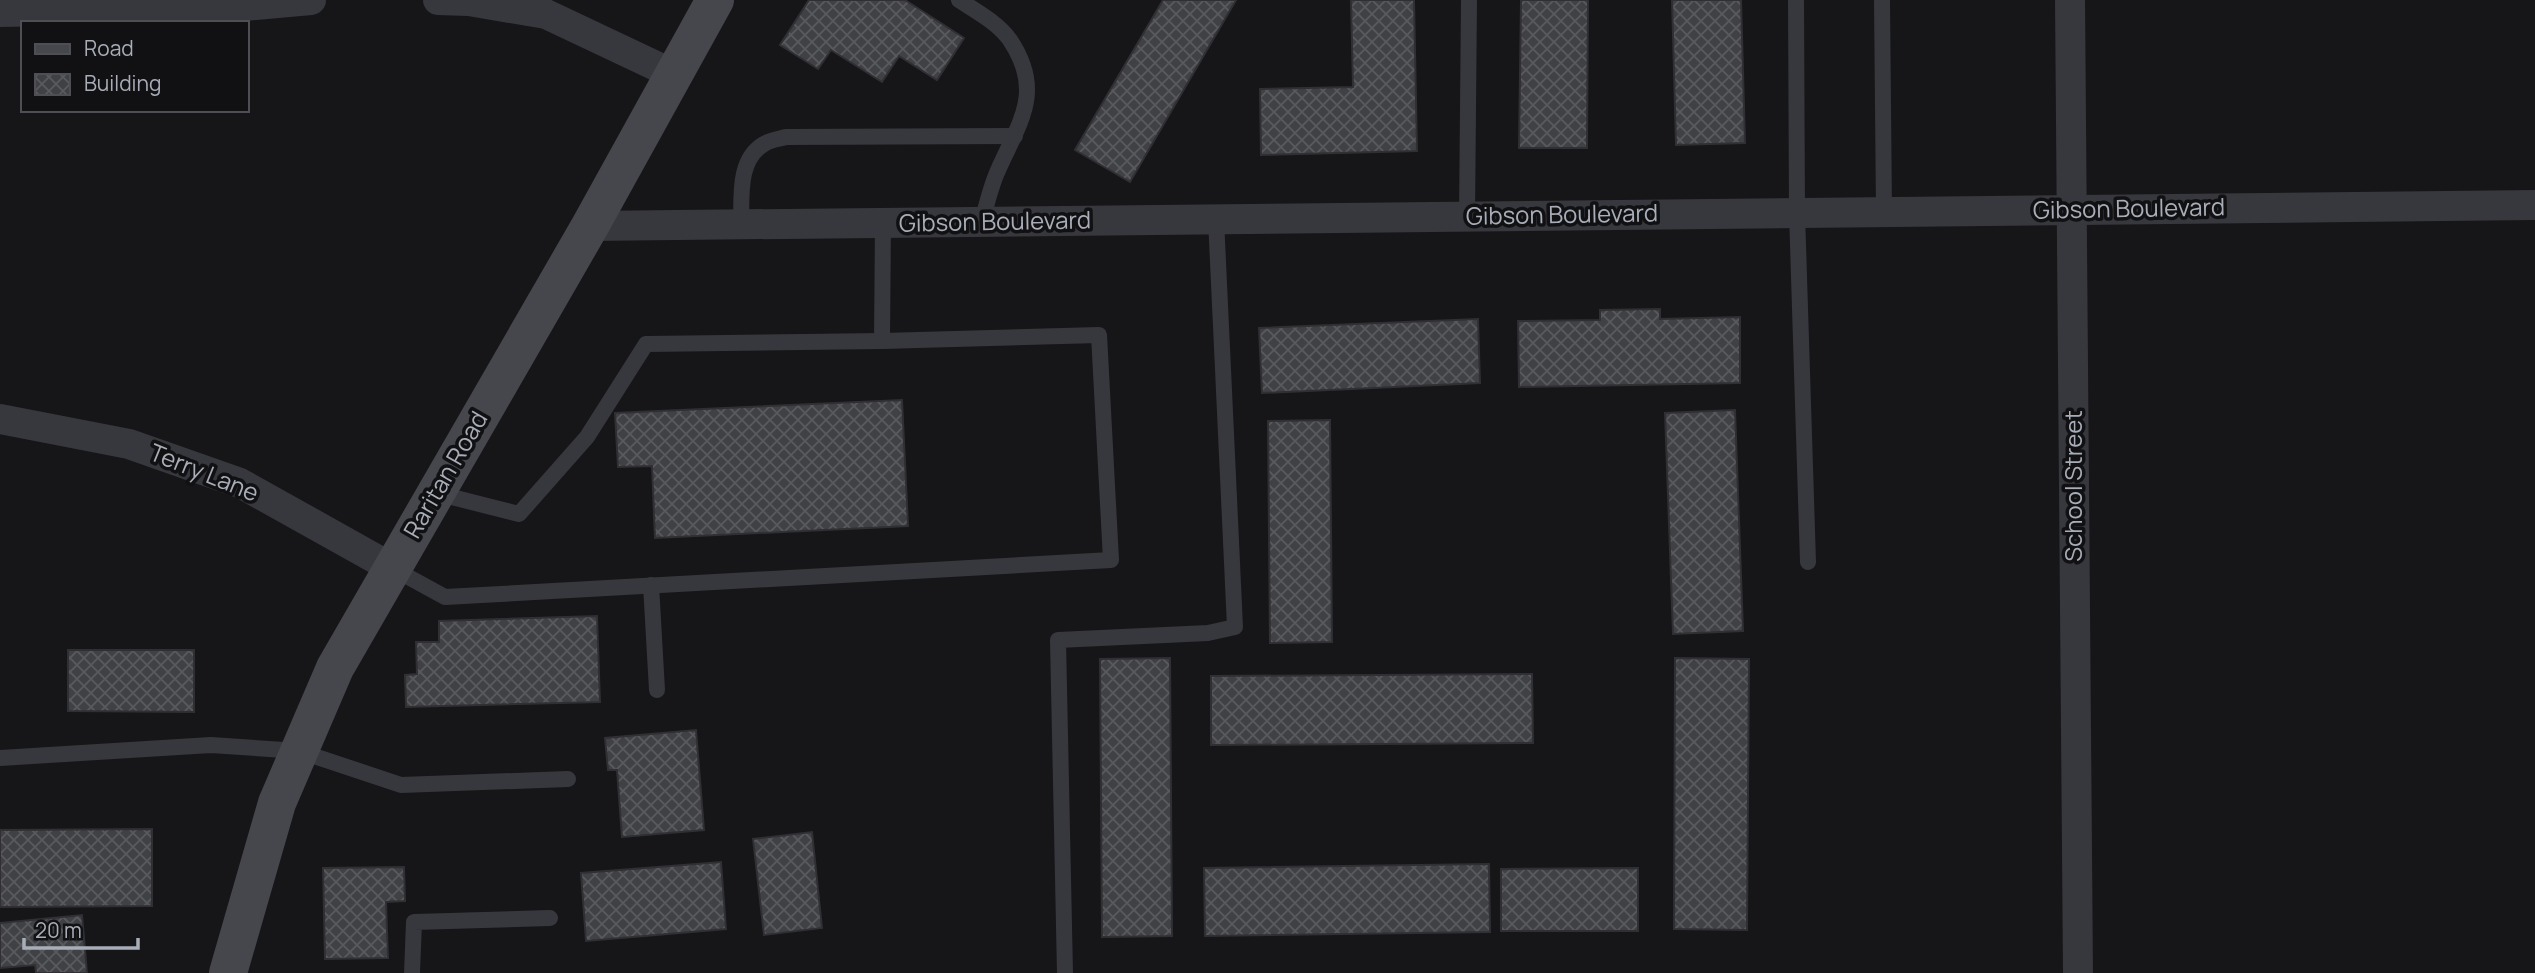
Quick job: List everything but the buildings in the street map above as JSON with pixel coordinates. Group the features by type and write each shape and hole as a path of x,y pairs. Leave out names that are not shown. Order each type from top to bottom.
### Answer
{"main road":[{"name":"Raritan Road","path":"228,973 277,803 335,668 590,226 715,0"}],"street":[{"path":"0,12 222,8 311,0"},
{"path":"438,0 469,1 546,14 675,75"},
{"name":"School Street","path":"2070,0 2078,973"},
{"name":"Gibson Boulevard","path":"590,226 2535,205"},
{"name":"Terry Lane","path":"0,419 129,444 240,483 393,568"}],"lane":[{"path":"959,0 1010,39 1026,74 1028,102 995,177 982,222"},
{"path":"1466,216 1469,0"},
{"path":"1796,0 1797,213 1808,562"},
{"path":"1882,0 1884,212"},
{"path":"741,225 743,176 748,160 764,144 775,140 786,137 1015,136"},
{"path":"1065,973 1058,640 1208,633 1235,627 1216,219"},
{"path":"882,341 883,223"},
{"path":"393,568 445,597 1111,560 1099,335 646,344 587,437 519,514 436,493"},
{"path":"651,585 657,690"},
{"path":"0,758 211,745 299,751 401,785 568,779"},
{"path":"412,973 414,922 550,918"}]}
